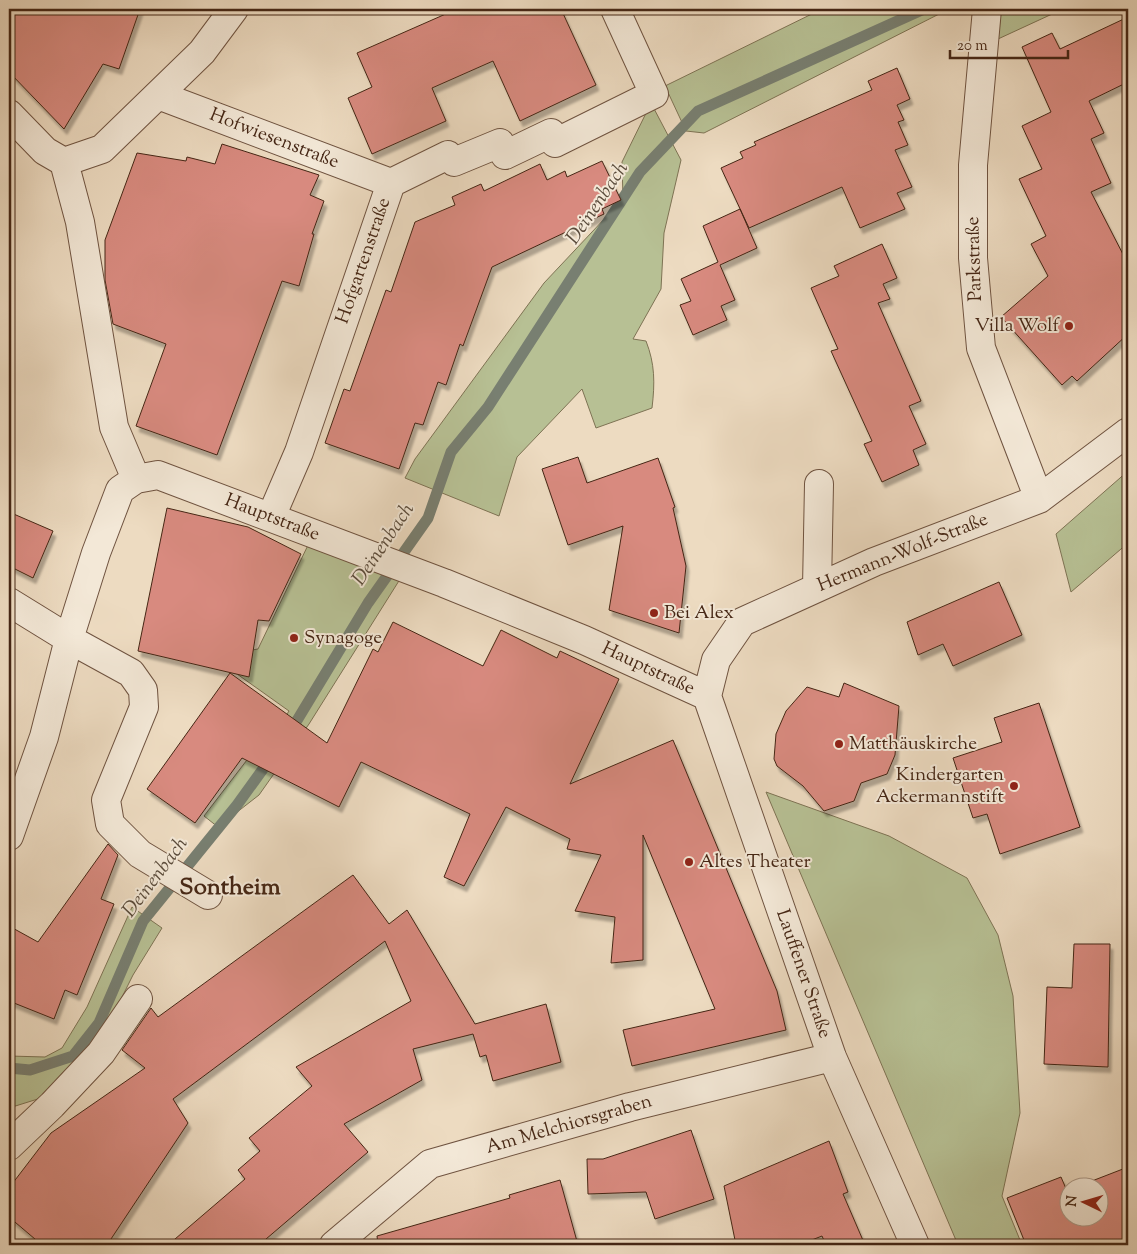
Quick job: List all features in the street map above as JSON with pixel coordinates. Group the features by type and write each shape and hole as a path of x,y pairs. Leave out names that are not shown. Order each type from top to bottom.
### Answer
{"street":[{"path":"64,162 102,149 202,52 234,9"},
{"name":"Hofgartenstraße","path":"271,517 298,452 390,184 448,155 454,162 500,143 505,155 551,133 555,143 654,94 615,9"},
{"name":"Parkstraße","path":"987,9 973,165 973,258 980,348 1039,499"},
{"name":"Hofwiesenstraße","path":"158,96 390,184"},
{"path":"9,114 45,151 64,162 80,222 114,427 136,479 120,490 96,553 69,640 44,737 9,836"},
{"name":"Hermann-Wolf-Straße","path":"707,696 716,660 742,622 874,562 1039,499 1128,432"},
{"name":"Hauptstraße","path":"136,479 158,475 374,556 584,640 707,696"},
{"path":"817,587 819,484"},
{"path":"9,602 69,640 131,673 143,690 144,707 106,800 110,824 140,854 208,895"},
{"name":"Lauffener Straße","path":"707,696 832,1058 915,1245"},
{"path":"9,1146 52,1105 101,1053 138,998"},
{"name":"Am Melchiorsgraben","path":"334,1245 430,1164 630,1107 832,1058"}],"green space":[{"path":"822,9 949,9 704,133 686,131 665,86"},
{"path":"1001,9 1063,9 998,39"},
{"path":"651,103 681,160 664,233 661,289 633,339 646,341 649,349 654,374 652,408 596,428 582,389 517,457 499,516 405,478 415,459 544,283 623,199 622,162"},
{"path":"1128,471 1128,543 1071,592 1056,534"},
{"path":"310,541 402,576 309,724 259,795 218,827 204,816 250,756 257,761 289,711 230,669 252,650 258,649"},
{"path":"766,792 889,836 967,878 998,935 1013,996 1020,1113 1002,1196 1022,1245 958,1245"},
{"path":"132,907 162,928 133,975 98,1045 41,1098 9,1108 9,1056 45,1057 62,1048 87,1007"}],"building":[{"path":"9,9 140,9 119,69 103,64 64,129 9,72"},
{"path":"457,9 561,9 596,85 520,121 493,61 432,88 446,121 372,154 348,98 372,87 357,53"},
{"path":"1128,17 1128,82 1089,101 1104,133 1091,139 1111,183 1091,192 1128,264 1128,334 1077,381 1072,376 1062,385 1001,317 1048,276 1031,244 1046,236 1019,179 1042,169 1022,126 1051,112 1022,47 1052,33 1060,49"},
{"path":"897,68 910,99 897,105 904,120 898,122 908,145 895,150 912,187 897,193 905,209 860,228 842,187 749,228 721,168 743,158 740,152 756,145 754,142 872,90 868,81"},
{"path":"222,144 319,175 310,195 324,201 312,234 314,234 299,286 282,281 217,455 136,426 166,344 113,324 105,280 105,240 137,153 186,161 187,157 215,164"},
{"path":"602,161 621,200 602,209 604,214 492,267 463,346 460,344 446,385 438,382 423,425 415,423 399,469 325,443 344,389 350,391 386,290 391,292 415,222 455,205 452,197 481,184 484,191 540,164 547,180 565,171 567,177"},
{"path":"740,209 757,248 720,265 735,300 721,306 727,320 693,335 680,305 691,301 681,279 718,262 703,226"},
{"path":"882,244 897,278 883,284 890,299 878,303 921,401 909,406 926,444 913,450 919,465 882,482 864,444 872,441 831,351 838,349 811,288 839,276 834,266"},
{"path":"578,457 587,483 658,458 675,507 673,508 686,566 679,633 609,610 623,526 568,545 542,469"},
{"path":"167,508 248,527 301,554 269,621 258,620 249,677 138,651"},
{"path":"9,512 53,531 33,578 9,566"},
{"path":"999,582 1022,635 953,666 943,644 918,655 907,622"},
{"path":"393,622 483,666 501,630 557,658 560,651 619,679 570,784 673,740 777,991 786,1030 632,1066 623,1030 715,1009 643,835 643,960 611,963 615,917 575,911 601,855 567,849 570,839 506,807 464,886 444,877 470,814 361,762 339,807 242,758 195,823 147,789 230,673 327,743 373,649 378,652"},
{"name":"Matthäuskirche","path":"844,683 899,706 895,755 887,774 861,783 854,801 824,811 803,786 777,766 774,759 776,734 786,711 807,687 839,697"},
{"name":"Kindergarten Ackermannstift","path":"1039,703 1080,827 1000,854 987,814 973,818 953,758 1002,742 994,718"},
{"path":"108,844 118,855 101,899 114,904 77,995 65,990 54,1019 9,1001 9,926 38,942"},
{"path":"353,875 389,924 407,910 475,1024 546,1004 561,1062 493,1081 486,1055 480,1057 473,1034 413,1049 422,1080 344,1124 368,1152 259,1245 168,1245 245,1179 238,1170 260,1151 249,1138 312,1086 296,1067 411,1001 385,941 173,1099 188,1123 107,1245 42,1245 9,1217 9,1188 51,1133 145,1068 122,1050 151,1008 158,1017"},
{"path":"1074,944 1110,944 1108,1067 1044,1064 1047,987 1072,988"},
{"path":"691,1130 714,1199 655,1219 646,1192 588,1194 587,1159 603,1159"},
{"path":"829,1141 848,1192 843,1194 865,1245 826,1245 822,1236 799,1245 736,1245 724,1186"},
{"path":"1128,1167 1128,1245 1026,1245 1007,1198 1060,1177 1060,1226 1110,1226 1110,1176 1105,1176"},
{"path":"560,1180 578,1245 378,1245 377,1236 510,1198 509,1195"}],"waterway":[{"name":"Deinenbach","path":"290,732 368,603 428,518 451,452 488,407 640,172 698,111 924,9"},
{"name":"Deinenbach","path":"9,1068 30,1070 73,1056 99,1023 143,921 237,805 271,758"}],"place":[{"name":"Villa Wolf","path":"1069,326"},
{"name":"Bei Alex","path":"654,613"},
{"name":"Synagoge","path":"294,638"},
{"name":"Matthäuskirche","path":"839,744"},
{"name":"Kindergarten Ackermannstift","path":"1014,786"},
{"name":"Altes Theater","path":"689,862"}],"district":[{"name":"Sontheim","path":"230,888"}]}
